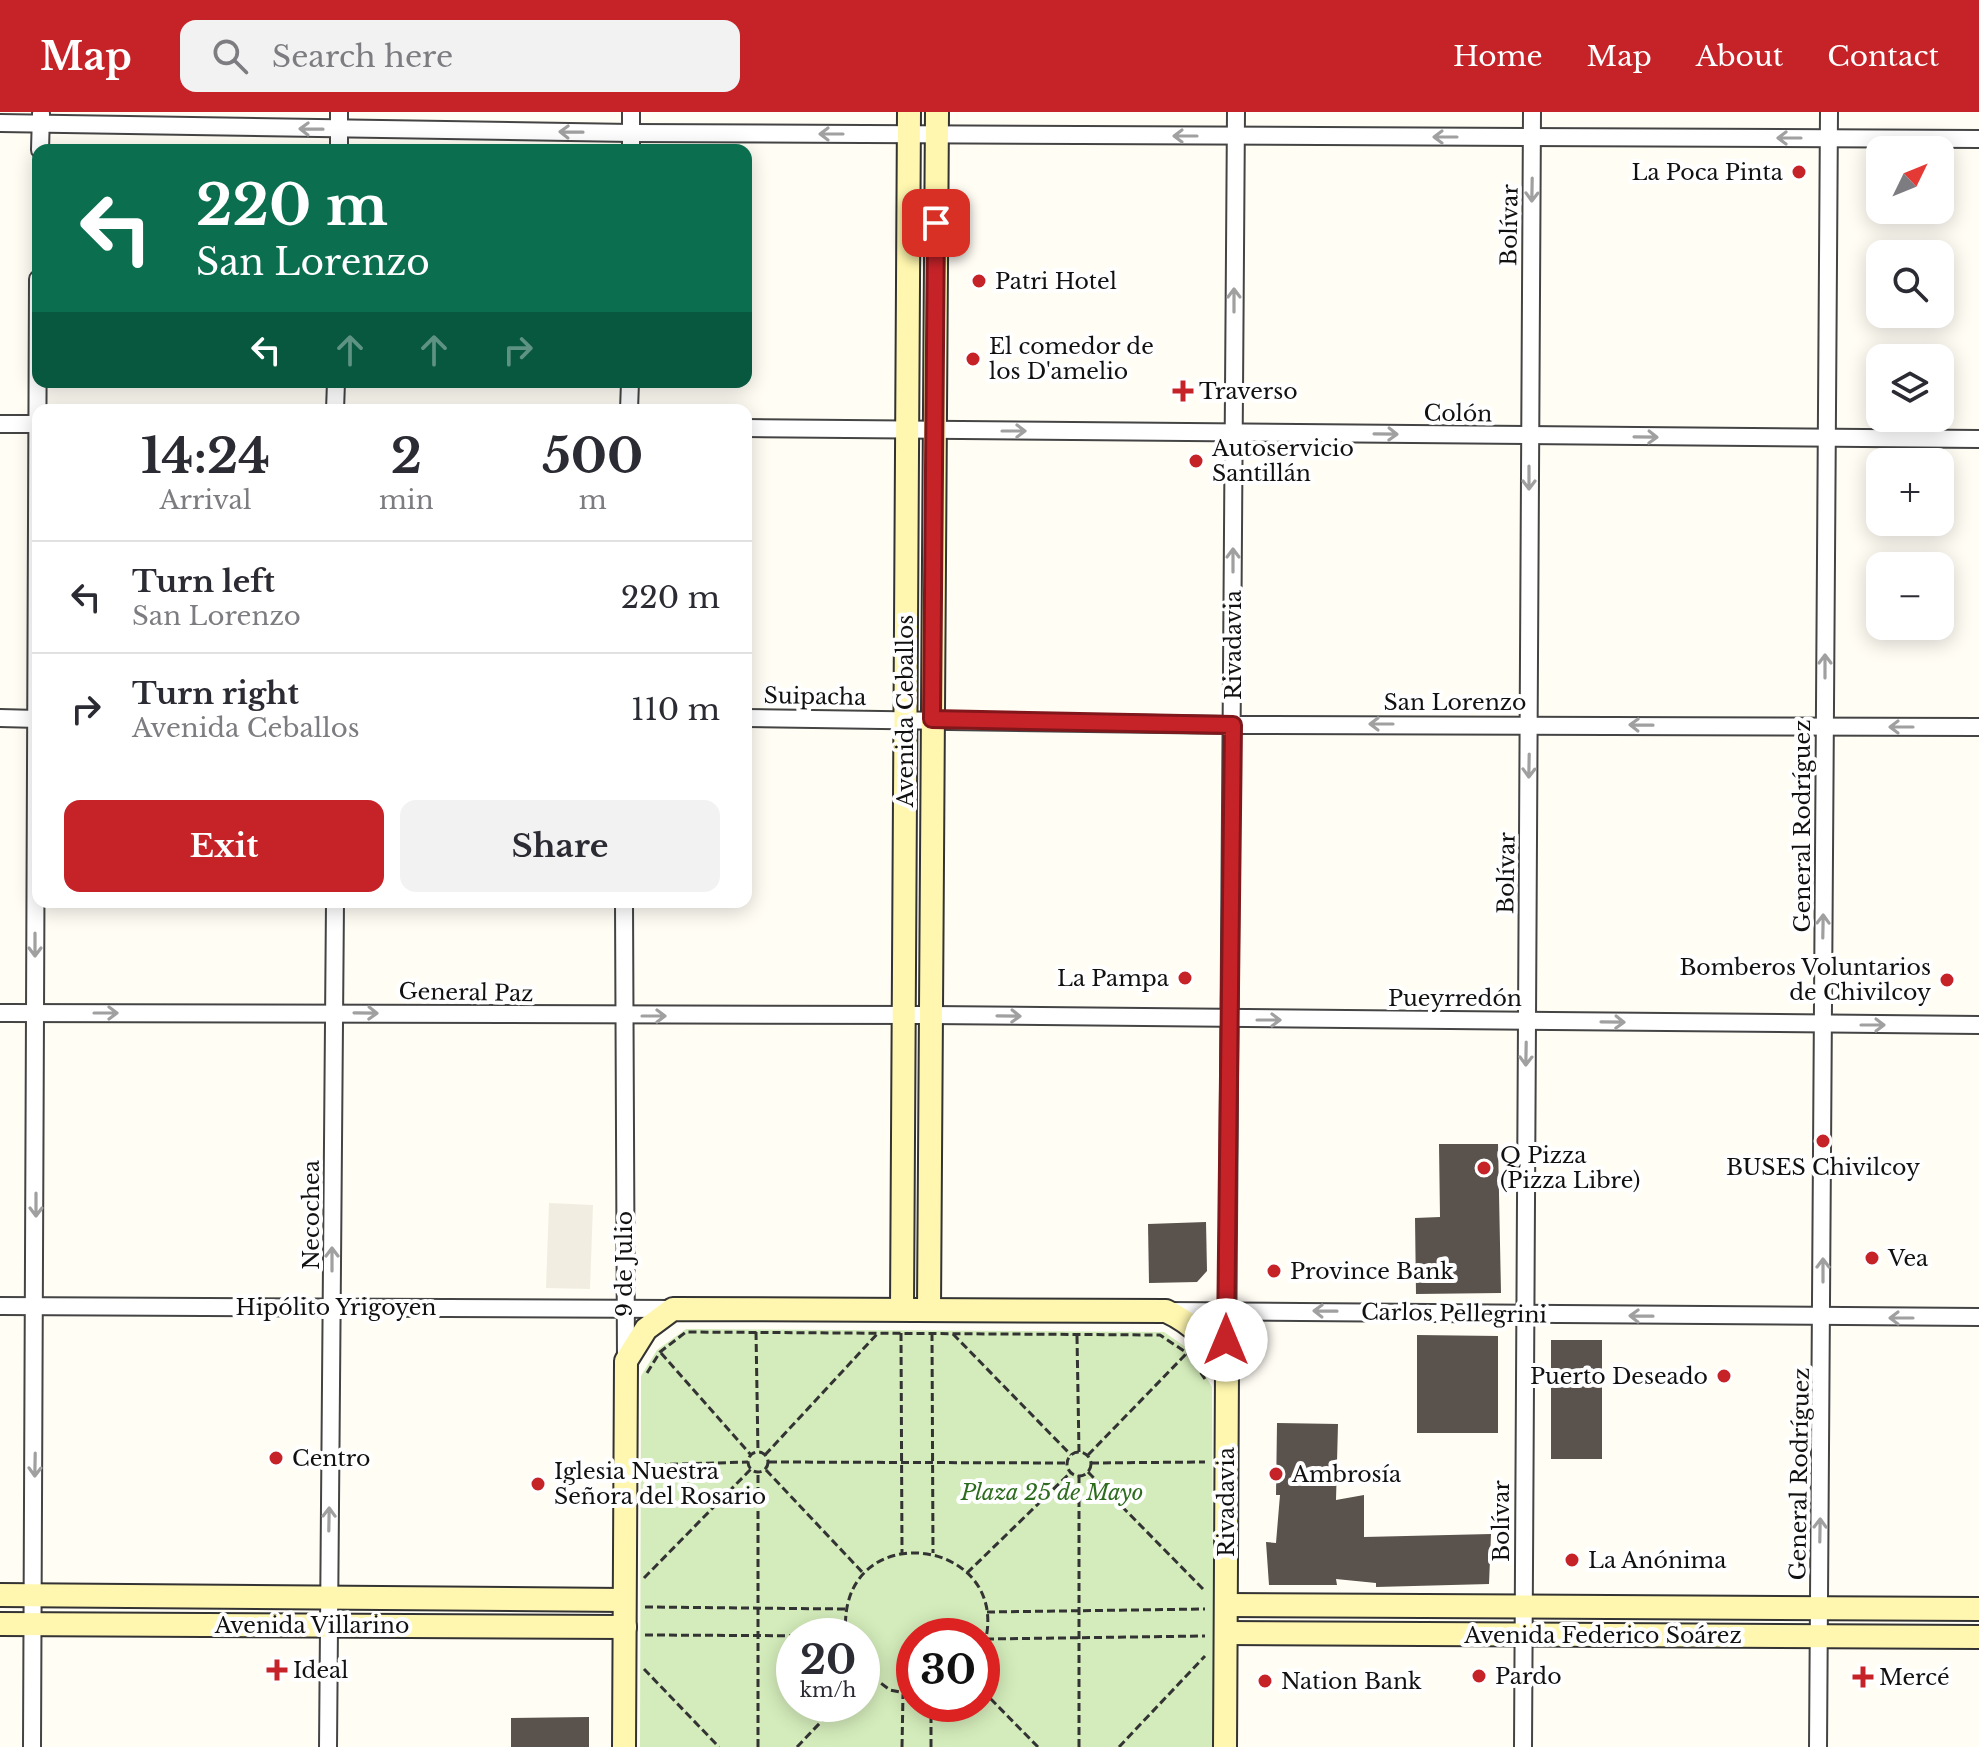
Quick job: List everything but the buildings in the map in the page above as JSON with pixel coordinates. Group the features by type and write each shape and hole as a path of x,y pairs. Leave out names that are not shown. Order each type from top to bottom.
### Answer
{"main road":[{"name":"Avenida Ceballos","path":"902,1309 909,123"},
{"name":"Avenida Ceballos","path":"929,1309 937,123"},
{"name":"Hipólito Yrigoyen","path":"673,1309 929,1309"},
{"path":"626,1361 646,1329 673,1309"},
{"name":"Carlos Pellegrini","path":"929,1309 1166,1311"},
{"path":"1166,1311 1203,1335 1227,1371"},
{"name":"9 de Julio","path":"624,1747 634,1631 626,1361"},
{"name":"Rivadavia","path":"1225,1747 1215,1607 1227,1371"},
{"name":"Avenida Villarino","path":"0,1595 328,1597 634,1604"},
{"name":"Avenida Federico Soárez","path":"1215,1607 1979,1609"},
{"name":"Avenida Villarino","path":"0,1624 327,1625 634,1631"},
{"name":"Avenida Federico Soárez","path":"1215,1634 1979,1637"}],"street":[{"path":"631,112 631,142"},
{"name":"Rivadavia","path":"1227,1371 1236,112"},
{"name":"Bolívar","path":"1523,1747 1532,112"},
{"name":"General Rodríguez","path":"1818,1747 1829,112"},
{"path":"0,123 41,118 339,121 631,142 909,123 1236,136 1979,139"},
{"path":"40,144 41,118"},
{"path":"339,121 339,144"},
{"path":"0,424 32,424"},
{"name":"Colón","path":"752,428 1979,439"},
{"path":"0,718 32,719"},
{"name":"Suipacha","path":"752,718 932,719"},
{"name":"San Lorenzo","path":"932,719 1233,725 1979,727"},
{"path":"32,1747 35,908"},
{"name":"Necochea","path":"328,1747 335,908"},
{"name":"9 de Julio","path":"624,908 626,1361"},
{"name":"General Paz","path":"0,1013 931,1015"},
{"name":"Pueyrredón","path":"931,1015 1979,1025"},
{"name":"Hipólito Yrigoyen","path":"0,1306 673,1309"},
{"name":"Carlos Pellegrini","path":"1166,1311 1823,1319 1979,1317"}],"path":[{"path":"646,1374 660,1352 686,1332 1077,1334 1160,1335 1187,1353 1205,1380"},
{"path":"756,1332 758,1452"},
{"path":"765,1455 878,1333"},
{"path":"901,1333 902,1553"},
{"path":"932,1333 933,1553"},
{"path":"953,1334 1071,1455"},
{"path":"1077,1334 1079,1452"},
{"path":"660,1352 751,1455"},
{"path":"1088,1455 1187,1353"},
{"path":"1205,1448 1205,1476"},
{"path":"758,1473 751,1469 748,1462 751,1455 758,1452 765,1455 769,1462"},
{"path":"1067,1463 1071,1455 1079,1452 1088,1455"},
{"path":"1088,1455 1091,1463 1088,1472"},
{"path":"646,1465 748,1462"},
{"path":"769,1462 1067,1463"},
{"path":"758,1473 766,1470 769,1462"},
{"path":"1091,1463 1205,1462"},
{"path":"1067,1463 1071,1472 1079,1475 1088,1472"},
{"path":"644,1578 751,1469"},
{"path":"766,1470 864,1574"},
{"path":"967,1573 1071,1472"},
{"path":"1088,1472 1205,1591 1215,1607 1215,1634 1205,1656 1119,1747"},
{"path":"758,1473 758,1747"},
{"path":"1079,1475 1079,1747"},
{"path":"846,1618 846,1609 864,1574 875,1564 902,1553 933,1553 967,1573 983,1597 987,1618"},
{"path":"1205,1576 1205,1591"},
{"path":"634,1604 846,1609"},
{"path":"987,1612 1215,1607"},
{"path":"634,1631 776,1636"},
{"path":"1000,1639 1215,1634"},
{"path":"1204,1671 1205,1656"},
{"path":"644,1669 719,1747"},
{"path":"1000,1708 1038,1747"},
{"path":"797,1747 821,1722"},
{"path":"902,1722 902,1747"},
{"path":"931,1722 931,1747"}],"green space":[{"name":"Plaza 25 de Mayo","path":"686,1329 1164,1332 1190,1350 1212,1387 1214,1747 640,1747 641,1376 657,1350"}],"shaded area":[{"path":"549,1203 593,1205 590,1289 546,1288"}],"place":[{"name":"La Poca Pinta","path":"1799,172"},
{"name":"Patri Hotel","path":"979,281"},
{"name":"El comedor de los D'amelio","path":"973,359"},
{"name":"Traverso","path":"1183,391"},
{"name":"Autoservicio Santillán","path":"1196,461"},
{"name":"La Pampa","path":"1185,978"},
{"name":"Bomberos Voluntarios de Chivilcoy","path":"1947,980"},
{"name":"BUSES Chivilcoy","path":"1823,1141"},
{"name":"Q Pizza (Pizza Libre)","path":"1484,1168"},
{"name":"Vea","path":"1872,1258"},
{"name":"Province Bank","path":"1274,1271"},
{"name":"Puerto Deseado","path":"1724,1376"},
{"name":"Centro","path":"276,1458"},
{"name":"Ambrosía","path":"1276,1474"},
{"name":"Iglesia Nuestra Señora del Rosario","path":"538,1484"},
{"name":"La Anónima","path":"1572,1560"},
{"name":"Ideal","path":"277,1670"},
{"name":"Pardo","path":"1479,1676"},
{"name":"Mercé","path":"1863,1677"},
{"name":"Nation Bank","path":"1265,1681"}],"route":[{"path":"936,223 932,719 1233,725 1226,1340"}]}
